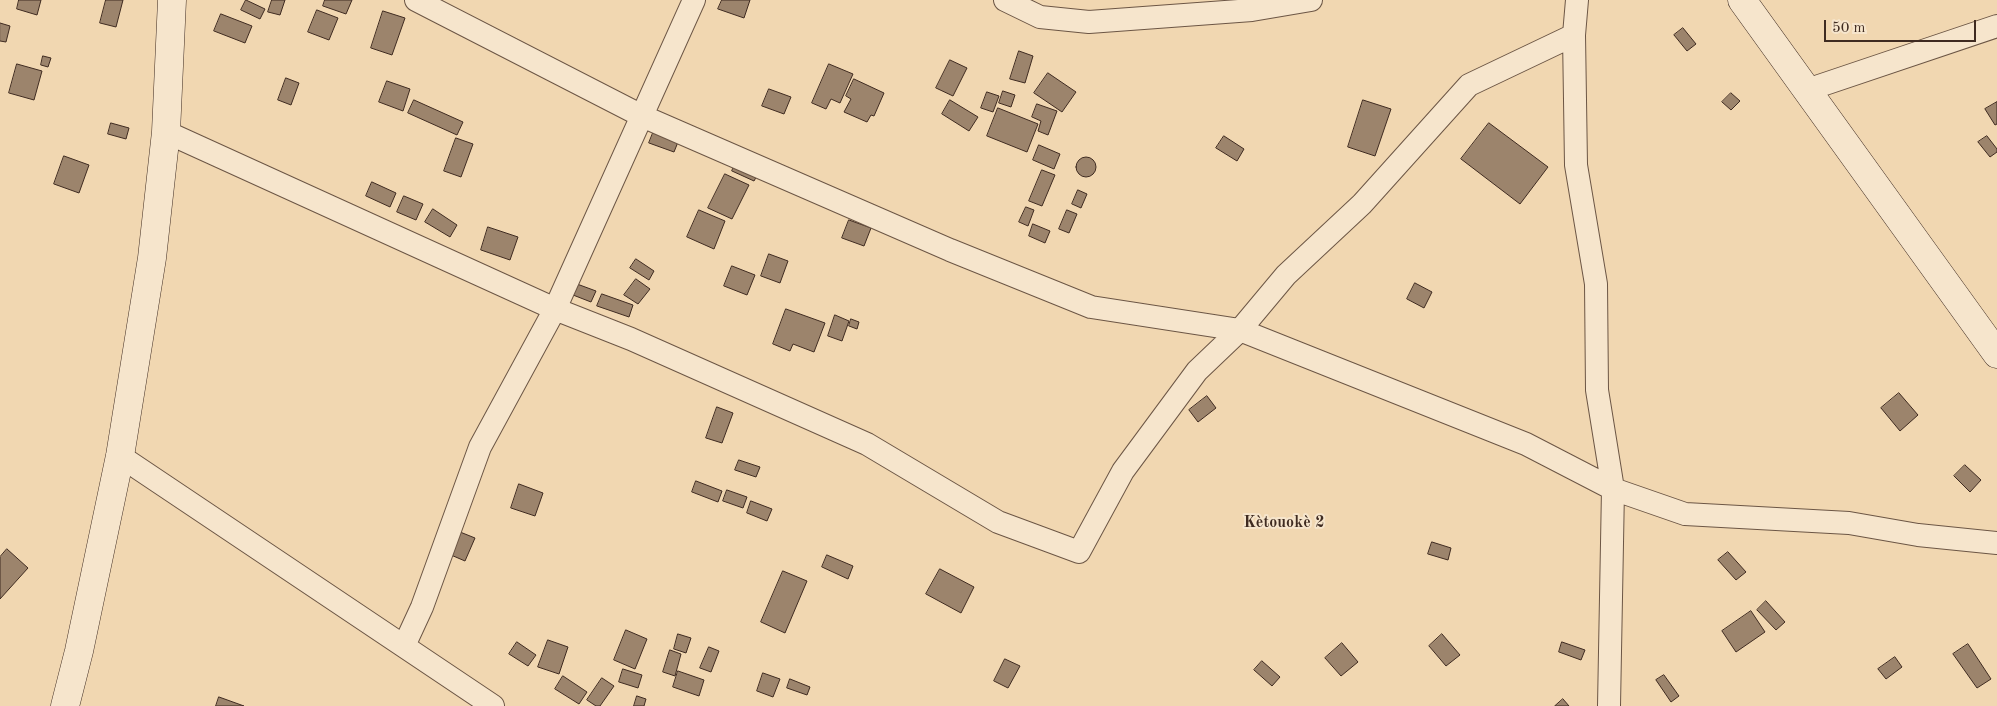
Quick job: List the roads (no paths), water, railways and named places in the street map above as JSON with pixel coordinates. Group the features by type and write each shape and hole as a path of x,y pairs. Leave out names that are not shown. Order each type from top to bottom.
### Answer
{"main road":[{"path":"65,706 79,651 120,456 152,258 166,132 172,0"},
{"path":"1742,0 1997,354"}],"street":[{"path":"416,0 642,116 950,250 1091,306 1240,330 1526,444 1613,489 1684,514 1781,521 1849,523 1918,535 1997,542"},
{"path":"404,646 422,607 480,447 555,309 694,0"},
{"path":"1005,0 1040,17 1088,22 1252,10 1311,0"},
{"path":"1577,0 1574,35 1576,165 1596,284 1597,390 1613,489 1609,706"},
{"path":"1807,90 1997,26"},
{"path":"166,132 555,309 631,339 866,444 998,522 1079,552 1123,471 1197,371 1240,330 1286,275 1362,204 1469,85 1574,35"},
{"path":"120,456 493,706"}],"district":[{"name":"Kètouokè 2","path":"1284,523"}]}
